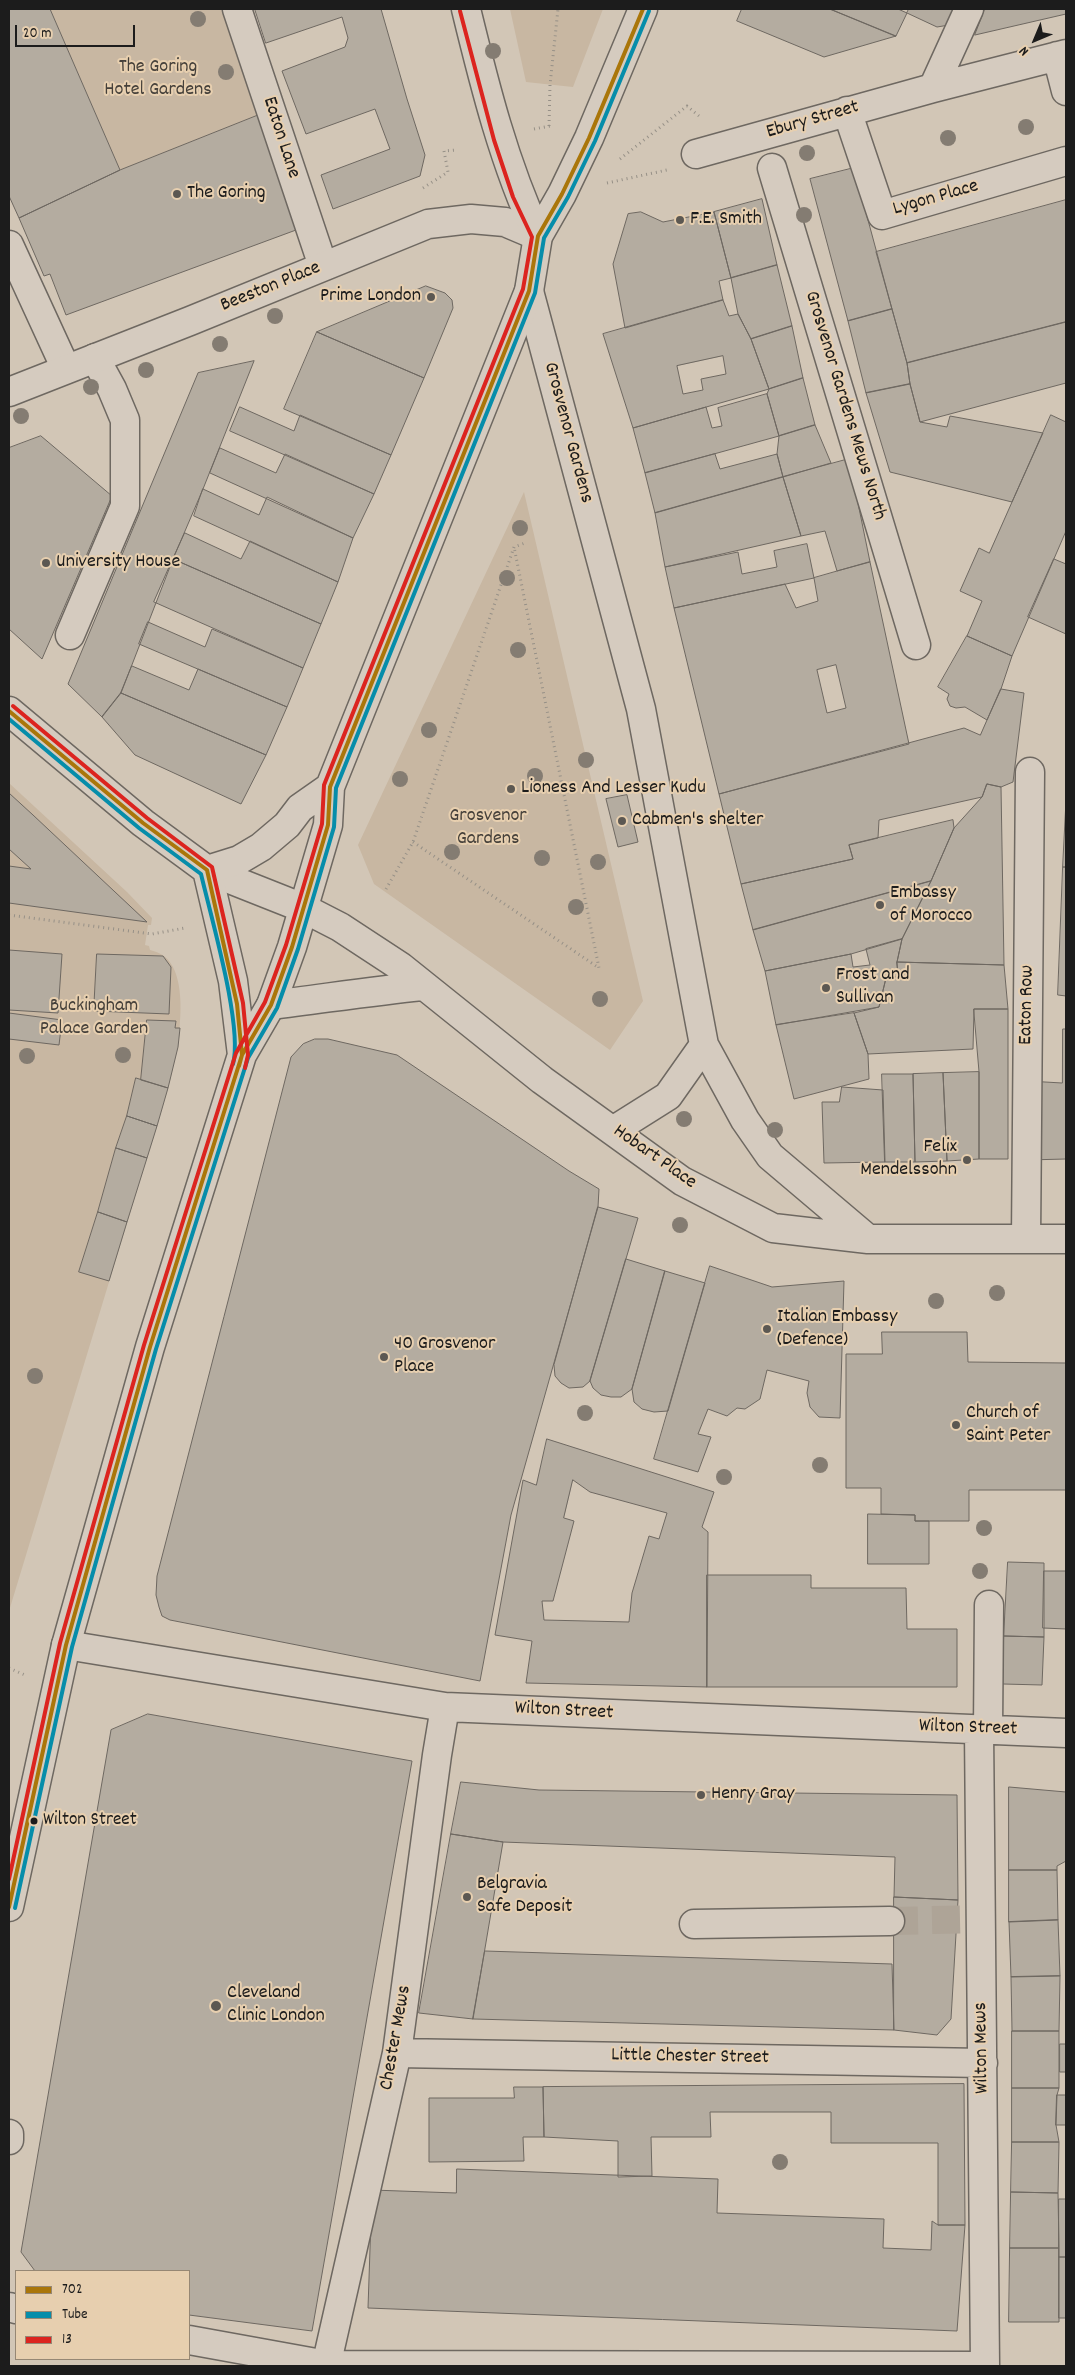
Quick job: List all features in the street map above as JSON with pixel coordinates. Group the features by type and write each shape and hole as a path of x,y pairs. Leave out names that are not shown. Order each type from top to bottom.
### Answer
{"main road":[{"name":"Eaton Lane","path":"237,9 323,266"},
{"path":"466,9 500,138 519,195 538,236"},
{"name":"Grosvenor Gardens","path":"242,1055 270,1005 292,947 328,825 330,787 528,291 538,236 562,194 604,103 644,9"},
{"path":"933,88 969,9"},
{"path":"1062,55 1066,91"},
{"name":"Ebury Street","path":"696,154 847,111 1062,55"},
{"name":"Lygon Place","path":"847,111 882,215 1066,161"},
{"name":"Grosvenor Gardens Mews North","path":"772,168 916,645"},
{"name":"Beeston Place","path":"9,392 428,224 480,220 505,222 538,236"},
{"path":"9,245 66,369"},
{"name":"Grosvenor Gardens","path":"528,291 641,709 704,1045 745,1120 770,1156 868,1238"},
{"path":"70,635 126,506 125,420 112,389 95,358"},
{"name":"Hobart Place","path":"9,711 144,823 207,870 303,908 340,927 401,967 542,1080 614,1130 682,1182 773,1228 868,1238 1066,1239"},
{"name":"Eaton Row","path":"1026,1238 1030,772"},
{"path":"9,1907 66,1645 150,1347 242,1055 233,981 217,921 207,870 239,860 261,847 287,825 300,808 330,787"},
{"path":"270,1005 346,996 372,990 423,986"},
{"path":"614,1130 668,1096 704,1045"},
{"name":"Wilton Mews","path":"985,2366 983,2063 984,1730 989,1605"},
{"name":"Wilton Street","path":"66,1645 445,1707 1066,1733"},
{"name":"Chester Mews","path":"327,2366 398,2053 445,1707"},
{"path":"694,1924 890,1921"},
{"name":"Little Chester Street","path":"398,2053 983,2063"},
{"path":"9,2134 9,2140"},
{"path":"190,2340 327,2366 985,2366"}],"path":[{"path":"549,126 550,85 558,9"},
{"path":"526,130 549,126 556,129"},
{"path":"424,195 422,189 448,172 444,151 456,150"},
{"path":"562,194 674,169 696,154"},
{"path":"386,889 413,842 514,548 525,543"},
{"path":"413,842 599,968 514,548"},
{"path":"9,915 152,934 217,921"}],"green space":[{"name":"The Goring Hotel Gardens","path":"50,9 221,9 259,115 120,170"},
{"path":"510,9 603,9 573,87 526,82"},
{"name":"Grosvenor Gardens","path":"524,492 643,1001 610,1050 374,884 358,845"},
{"name":"Buckingham Palace Garden","path":"9,783 127,892 152,918 151,925 148,925 145,945 149,946 150,950 164,956 173,967 178,982 180,1019 172,1075 9,1611"}],"building":[{"path":"9,9 50,9 120,170 19,218 9,196"},
{"path":"255,9 381,9 425,155 420,176 333,209 321,175 390,149 375,109 306,134 282,71 345,47 348,38 342,17 266,43"},
{"path":"742,9 830,9 896,36 824,57 737,21"},
{"path":"830,9 898,9 907,13 896,36"},
{"path":"909,9 961,9 955,24 937,27 907,13"},
{"path":"985,9 1066,9 1066,14 975,35"},
{"name":"The Goring","path":"259,115 296,230 66,315 50,274 44,276 19,218 120,170"},
{"path":"854,168 892,309 848,321 810,179"},
{"path":"762,199 777,265 731,278 714,212"},
{"path":"1066,200 1066,322 907,363 876,252"},
{"path":"641,212 663,222 714,212 731,278 719,281 723,300 625,328 613,264 628,214"},
{"path":"777,265 792,326 751,339 738,314 731,278"},
{"path":"426,286 445,293 452,300 453,308 424,378 317,332"},
{"path":"723,300 729,316 738,314 751,339 769,389 633,428 603,334","holes":["723,356 726,374 701,379 703,390 683,394 677,366"]},
{"path":"892,309 907,363 910,384 866,393 848,321"},
{"path":"1066,322 1066,383 920,422 910,384 907,363"},
{"path":"792,326 803,378 769,389 751,339"},
{"path":"317,332 424,378 391,455 284,409"},
{"path":"254,361 173,559 121,693 102,717 68,684 198,373"},
{"path":"803,378 815,425 779,436 767,394 769,389"},
{"path":"910,384 920,422 947,427 950,416 1043,433 1012,502 890,472 866,393"},
{"path":"767,394 779,436 645,473 633,428 706,407 712,428 722,426 718,408"},
{"path":"240,407 294,431 300,415 391,455 374,494 230,431"},
{"path":"1051,415 1066,422 1066,531 1012,656 967,636 982,601 960,591 979,548 989,553"},
{"path":"815,425 831,463 783,477 777,454 779,436"},
{"name":"University House","path":"41,436 112,496 42,659 9,629 9,448"},
{"path":"220,448 276,473 285,454 374,494 353,538 210,473"},
{"path":"715,454 720,469 777,454 783,477 655,513 645,473"},
{"path":"849,459 870,562 837,571 825,531 801,536 783,477"},
{"path":"783,477 801,536 665,567 655,513"},
{"path":"203,489 259,515 267,497 353,538 338,582 194,516"},
{"path":"185,533 241,559 250,541 338,582 321,624 173,559"},
{"path":"807,544 814,578 674,608 665,567 738,552 742,574 777,567 774,551"},
{"path":"173,559 321,624 303,668 154,602"},
{"path":"1054,559 1066,564 1066,634 1028,617"},
{"path":"870,562 909,744 719,794 674,608 785,584 796,608 818,601 814,578","holes":["836,665 846,708 827,713 817,670"]},
{"path":"148,622 205,647 212,629 303,668 287,707 139,644"},
{"path":"967,636 1012,656 1001,689 987,720 965,707 956,708 950,706 947,699 949,694 938,687"},
{"path":"132,666 189,690 198,669 287,707 266,755 121,693"},
{"path":"1001,689 1024,693 1013,782 1001,787 987,784 982,797 879,820 878,838 849,845 853,859 741,884 719,794 964,728 980,735"},
{"path":"121,693 266,755 241,804 135,755 102,717"},
{"path":"987,784 1001,787 1004,965 897,962 902,939 931,881 954,828 982,797"},
{"path":"9,793 147,922 9,903 9,866 31,869 9,849"},
{"name":"Cabmen's shelter","path":"627,795 638,842 618,847 606,799"},
{"path":"1066,801 1066,867 1063,867"},
{"path":"953,820 954,828 931,881 753,930 741,884 853,859 849,845"},
{"path":"1063,867 1066,867 1066,996 1058,995"},
{"name":"Embassy of Morocco","path":"931,881 902,939 851,954 765,971 753,930"},
{"name":"Frost and Sullivan","path":"902,939 897,962 898,977 886,978 879,1007 776,1025 765,971 851,954 853,967 870,965 866,949"},
{"path":"9,950 62,954 58,1013 9,1010"},
{"path":"97,954 163,956 171,967 169,1014 94,1011"},
{"path":"897,962 1004,965 1008,1009 974,1009 973,1049 868,1054 854,1013 879,1007 886,978 898,977"},
{"path":"974,1009 1008,1009 1008,1159 979,1159 979,1072"},
{"path":"9,1013 62,1020 59,1045 9,1039"},
{"path":"854,1013 868,1054 869,1079 794,1099 776,1025"},
{"path":"147,1020 176,1021 175,1028 180,1028 178,1047 168,1088 141,1080"},
{"path":"1063,1029 1066,1029 1066,1159 1027,1160 1028,1081 1062,1083"},
{"name":"40 Grosvenor Place","path":"315,1039 328,1039 397,1055 569,1171 599,1189 598,1207 511,1515 480,1681 170,1620 162,1616 159,1607 156,1595 157,1576 291,1057 303,1044"},
{"path":"979,1072 979,1159 947,1161 943,1073"},
{"path":"943,1073 947,1161 915,1162 913,1074"},
{"path":"882,1074 913,1074 915,1162 885,1162"},
{"path":"136,1078 168,1088 157,1126 127,1116"},
{"path":"842,1087 883,1090 885,1162 824,1163 822,1102 839,1102"},
{"path":"127,1116 157,1126 147,1158 116,1148"},
{"path":"116,1148 147,1158 127,1222 98,1212"},
{"path":"598,1207 638,1218 590,1381 583,1387 569,1388 555,1376 554,1365"},
{"path":"98,1212 127,1222 109,1281 79,1272"},
{"path":"626,1259 665,1271 632,1389 621,1397 611,1397 601,1395 593,1388 590,1381"},
{"name":"Italian Embassy (Defence)","path":"710,1266 772,1287 844,1281 840,1418 819,1417 810,1407 807,1393 809,1381 767,1370 760,1399 745,1409 737,1408 727,1416 708,1409 698,1434 711,1437 698,1472 654,1459"},
{"path":"665,1271 705,1283 668,1411 654,1412 642,1409 634,1402 632,1389"},
{"name":"Church of Saint Peter","path":"882,1332 967,1332 968,1362 1066,1363 1066,1490 969,1490 969,1521 915,1521 915,1515 881,1514 881,1488 846,1488 846,1354 882,1354"},
{"path":"547,1439 714,1492 702,1527 708,1532 707,1687 526,1683 532,1641 495,1635 523,1480 536,1485","holes":["573,1480 590,1492 667,1513 659,1539 649,1536 632,1593 629,1622 544,1620 542,1601 553,1601 574,1521 564,1518"]},
{"path":"868,1514 915,1515 915,1521 929,1521 929,1564 868,1564"},
{"path":"1008,1562 1044,1563 1044,1637 1004,1636"},
{"path":"1044,1571 1066,1571 1066,1629 1043,1628"},
{"path":"707,1575 811,1575 811,1588 906,1588 907,1629 957,1629 957,1687 707,1687"},
{"path":"1004,1636 1044,1637 1042,1685 1003,1684"},
{"name":"Cleveland Clinic London","path":"148,1714 412,1761 312,2331 190,2315 190,2270 34,2270 21,2252 111,1730"},
{"path":"461,1782 539,1790 957,1795 958,1900 894,1897 895,1857 503,1842 451,1834"},
{"path":"1009,1787 1066,1792 1066,1861 1057,1866 1057,1870 1009,1870"},
{"name":"Belgravia Safe Deposit","path":"451,1834 503,1842 473,2019 419,2013"},
{"path":"1009,1870 1057,1870 1058,1920 1009,1922"},
{"path":"894,1897 958,1900 951,2019 937,2035 894,2030"},
{"path":"1058,1920 1060,1976 1011,1977 1009,1922"},
{"path":"485,1951 892,1964 894,2030 473,2019"},
{"path":"1060,1976 1059,2031 1012,2031 1011,1977"},
{"path":"1012,2031 1059,2031 1059,2088 1012,2088"},
{"path":"1060,2044 1066,2044 1066,2072 1060,2072"},
{"path":"964,2084 965,2225 938,2225 938,2143 831,2143 831,2112 710,2112 711,2137 651,2137 652,2176 618,2177 618,2141 544,2137 543,2087"},
{"path":"514,2087 543,2087 544,2137 523,2137 524,2161 429,2162 429,2098 514,2098"},
{"path":"1012,2088 1059,2088 1056,2125 1059,2142 1012,2142"},
{"path":"1057,2095 1066,2095 1066,2125 1056,2125"},
{"path":"1012,2142 1059,2142 1058,2193 1011,2192"},
{"path":"457,2169 718,2179 717,2213 884,2219 883,2248 931,2250 932,2221 938,2225 965,2225 957,2331 368,2308 372,2190 456,2193"},
{"path":"1011,2192 1058,2193 1059,2248 1010,2248"},
{"path":"1059,2199 1066,2199 1066,2257 1059,2257"},
{"path":"1010,2248 1059,2248 1059,2322 1009,2322"},
{"path":"1059,2257 1066,2257 1066,2318 1059,2318"}],"tunnel":[{"path":"890,1921 981,1919"}],"transit line":[{"name":"702","path":"9,1907 66,1645 150,1347 242,1055 271,1005 292,947 328,825 330,787 529,291 538,236 562,194 589,138 643,9"},
{"name":"13","path":"9,1879 60,1643 144,1345 236,1053 265,1002 286,945 322,824 324,785 523,289 532,237 513,197 494,140 460,11"},
{"name":"Tube","path":"15,1908 72,1647 156,1349 248,1058 277,1008 298,949 334,827 336,788 535,293 544,238 568,197 595,141 649,11"},
{"name":"13","path":"13,706 147,818 212,867 243,1003 248,1055 245,1068"},
{"name":"702","path":"9,711 143,823 207,870 237,1004 242,1055 239,1066"},
{"name":"Tube","path":"9,719 139,828 201,874 230,999 234,1024 235,1047 233,1064"}],"place":[{"name":"The Goring","path":"177,194"},
{"name":"F.E. Smith","path":"680,220"},
{"name":"Prime London","path":"431,297"},
{"name":"University House","path":"46,563"},
{"name":"Lioness And Lesser Kudu","path":"511,789"},
{"name":"Cabmen's shelter","path":"622,821"},
{"name":"Embassy of Morocco","path":"880,905"},
{"name":"Frost and Sullivan","path":"826,988"},
{"name":"Felix Mendelssohn","path":"967,1160"},
{"name":"Italian Embassy (Defence)","path":"767,1329"},
{"name":"40 Grosvenor Place","path":"384,1357"},
{"name":"Church of Saint Peter","path":"956,1425"},
{"name":"Henry Gray","path":"701,1795"},
{"name":"Wilton Street","path":"34,1821"},
{"name":"Belgravia Safe Deposit","path":"467,1897"},
{"name":"Cleveland Clinic London","path":"216,2006"}]}
